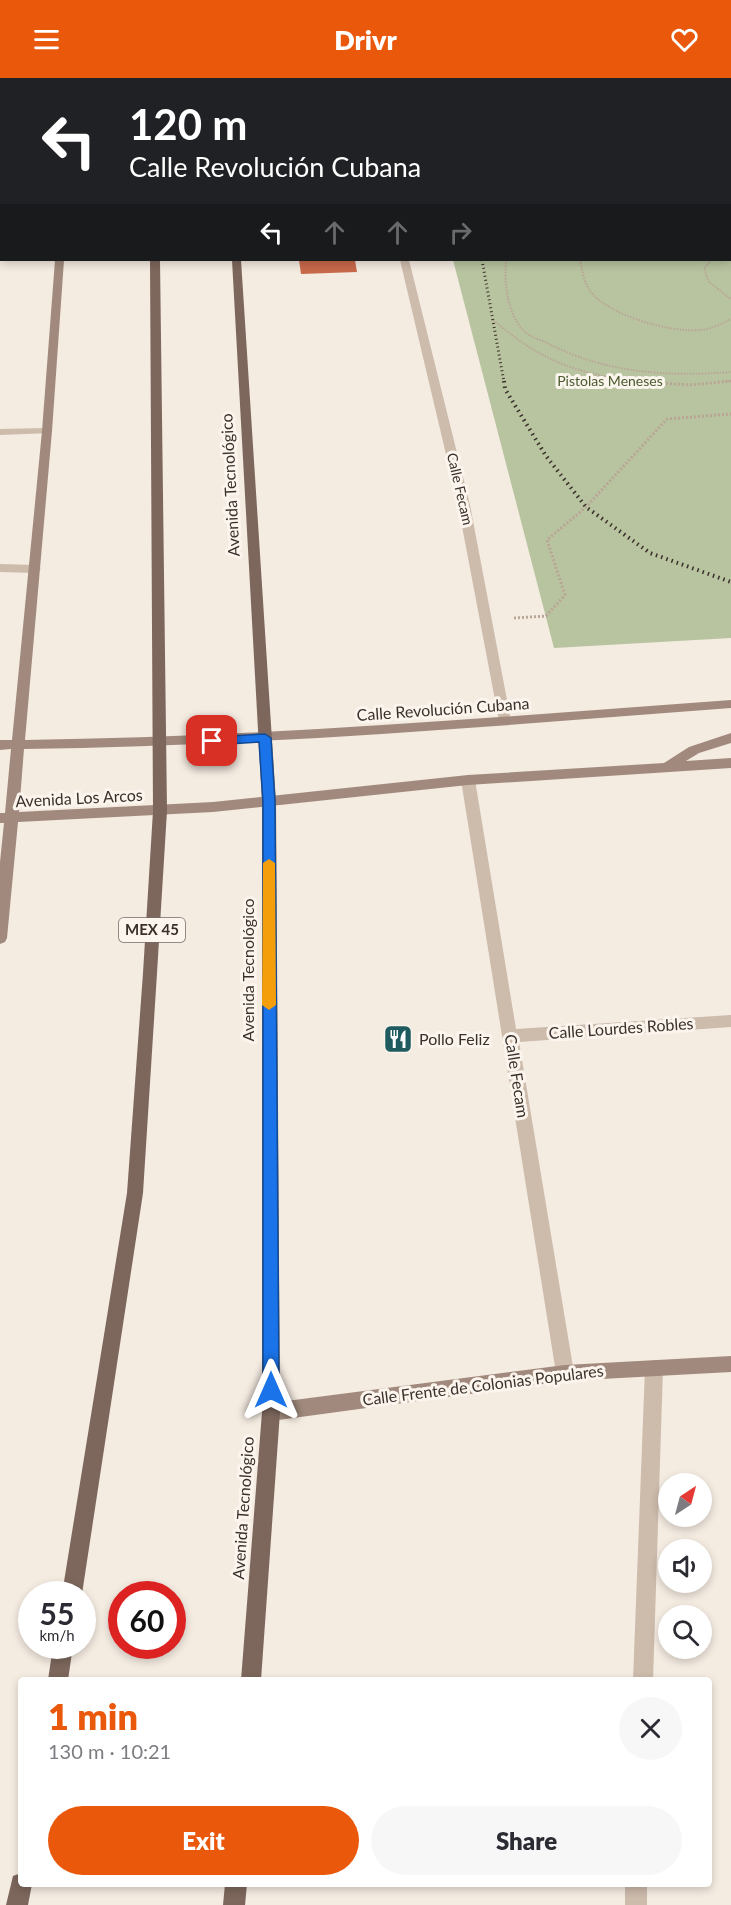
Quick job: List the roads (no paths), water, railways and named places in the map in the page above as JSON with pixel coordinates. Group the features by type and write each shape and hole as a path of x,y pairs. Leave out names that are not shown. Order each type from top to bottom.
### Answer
{"main road":[{"path":"0,939 5,818 16,745 35,569 59,261"},
{"name":"MEX 45","path":"74,1581 135,1193 160,811 155,261"},
{"name":"Avenida Tecnológico","path":"236,261 269,802 271,1412 251,1677"},
{"name":"Calle Revolución Cubana","path":"158,743 265,738 731,704"},
{"path":"667,767 693,750 731,738"},
{"path":"0,745 158,743"},
{"path":"160,811 269,802 468,780 731,763"},
{"name":"Avenida Los Arcos","path":"5,818 160,811"},
{"name":"Calle Frente de Colonias Populares","path":"271,1412 565,1373 731,1364"},
{"path":"58,1677 61,1659"},
{"path":"17,1905 20,1887"},
{"path":"234,1905 236,1887"}],"street":[{"name":"Calle Fecam","path":"405,261 464,505 505,721"},
{"path":"0,432 47,431"},
{"path":"0,568 35,569"},
{"name":"Calle Fecam","path":"468,780 565,1373"},
{"name":"Calle Lourdes Robles","path":"511,1036 731,1020"},
{"path":"643,1677 654,1368"},
{"path":"636,1887 636,1905"}],"railway":[{"path":"482,261 504,382"},
{"path":"504,381 505,389 546,456 586,507 650,553 731,582"}],"place":[{"name":"Pollo Feliz","path":"398,1039"}],"park label":[{"name":"Pistolas Meneses","path":"610,381"}]}
